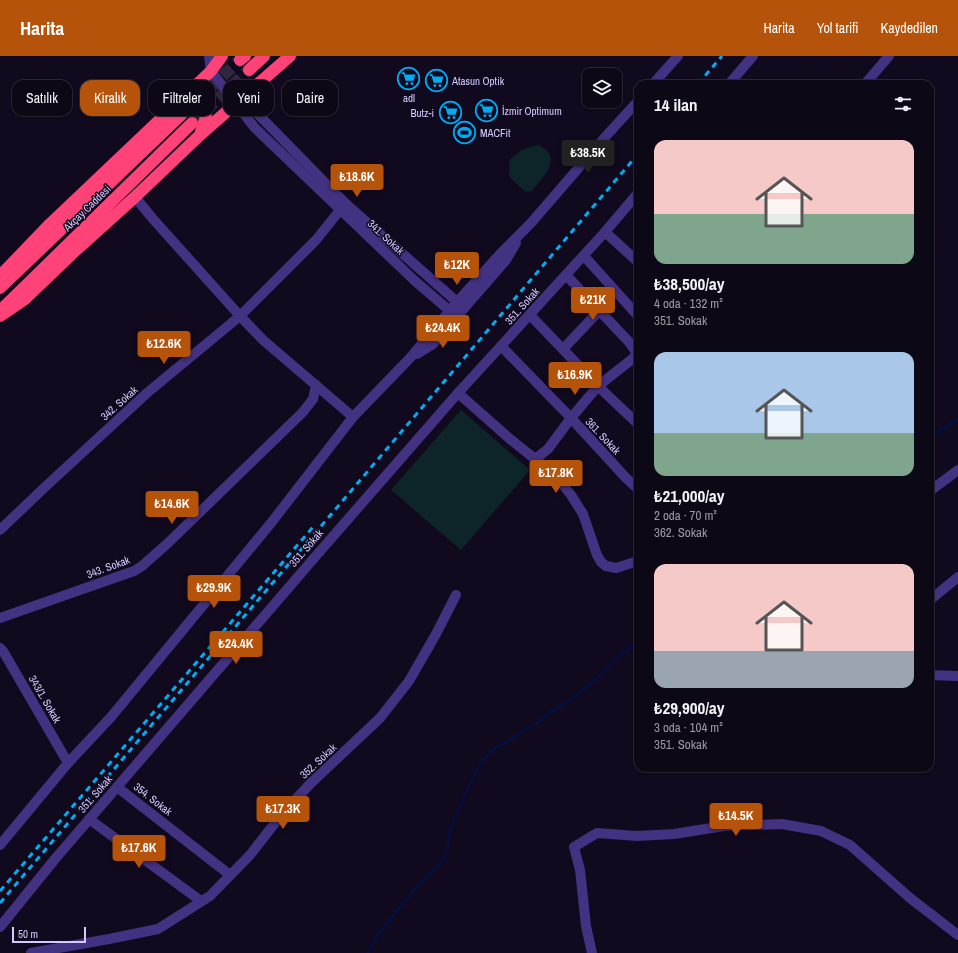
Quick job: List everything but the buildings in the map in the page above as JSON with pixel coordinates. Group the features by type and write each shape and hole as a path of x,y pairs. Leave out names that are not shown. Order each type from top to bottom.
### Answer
{"highway":[{"path":"204,80 222,56"},
{"path":"249,70 264,56"},
{"path":"262,80 290,56"},
{"path":"0,316 25,300 75,251 223,114"},
{"path":"0,276 50,224 172,116"},
{"name":"Akçay Caddesi","path":"0,288 173,116"},
{"path":"200,135 204,127 206,116"},
{"name":"Akçay Caddesi","path":"0,311 192,123"}],"street":[{"path":"209,56 211,71 223,84"},
{"path":"657,80 678,56"},
{"path":"732,80 753,56"},
{"path":"868,80 889,56"},
{"path":"0,845 68,762 111,717 272,523 353,417 506,260 522,232 634,105"},
{"name":"341. Sokak","path":"247,116 254,127 340,210 415,281 453,314"},
{"name":"341. Sokak","path":"255,116 345,202 461,305"},
{"path":"134,197 263,340 353,417"},
{"name":"351. Sokak","path":"0,927 55,859 315,556 458,393 584,256 634,198"},
{"name":"342. Sokak","path":"0,530 148,393 240,316 316,240 340,210"},
{"path":"605,232 634,258"},
{"path":"584,256 634,312"},
{"path":"566,275 634,348"},
{"path":"563,349 599,311"},
{"path":"530,315 598,386 634,420"},
{"name":"361. Sokak","path":"501,346 634,485"},
{"path":"535,460 548,449 571,418 598,386 634,357"},
{"name":"343. Sokak","path":"0,618 134,571 142,566 168,543 303,412 313,399 316,385"},
{"path":"458,393 510,439 556,476 571,495 583,514 597,555 601,562 606,566 616,568 634,562"},
{"path":"934,488 958,470"},
{"path":"934,597 958,577"},
{"name":"352. Sokak","path":"30,953 158,929 210,896 250,855 282,814 380,718 409,681 456,595"},
{"name":"343/1. Sokak","path":"0,648 68,762"},
{"path":"934,675 958,676"},
{"name":"354. Sokak","path":"117,787 230,875"},
{"path":"89,819 201,901"},
{"path":"592,953 586,926 580,870 574,847 597,833 637,836 674,834 724,826 782,824 821,831 850,845 910,898 958,935"}],"green space":[{"path":"539,145 547,151 551,162 547,172 532,191 526,192 509,176 509,161 522,150"},
{"path":"461,410 530,470 461,550 391,490"}],"waterway":[{"path":"934,435 958,419"},
{"path":"368,953 377,936 390,919 418,886 443,861 448,846 451,826 472,779 483,760 493,750 566,703 598,678 623,653 634,645"}],"tunnel":[{"path":"215,83 240,60"},
{"path":"192,123 249,70"}],"railway":[{"path":"701,80 722,56"},
{"path":"0,903 634,159"},
{"path":"0,891 313,527"}],"place":[{"name":"adl","path":"409,78"},
{"name":"Atasun Optik","path":"437,81"},
{"name":"İzmir Optimum","path":"486,111"},
{"name":"Butz-i","path":"450,113"},
{"name":"MACFit","path":"464,133"}]}
